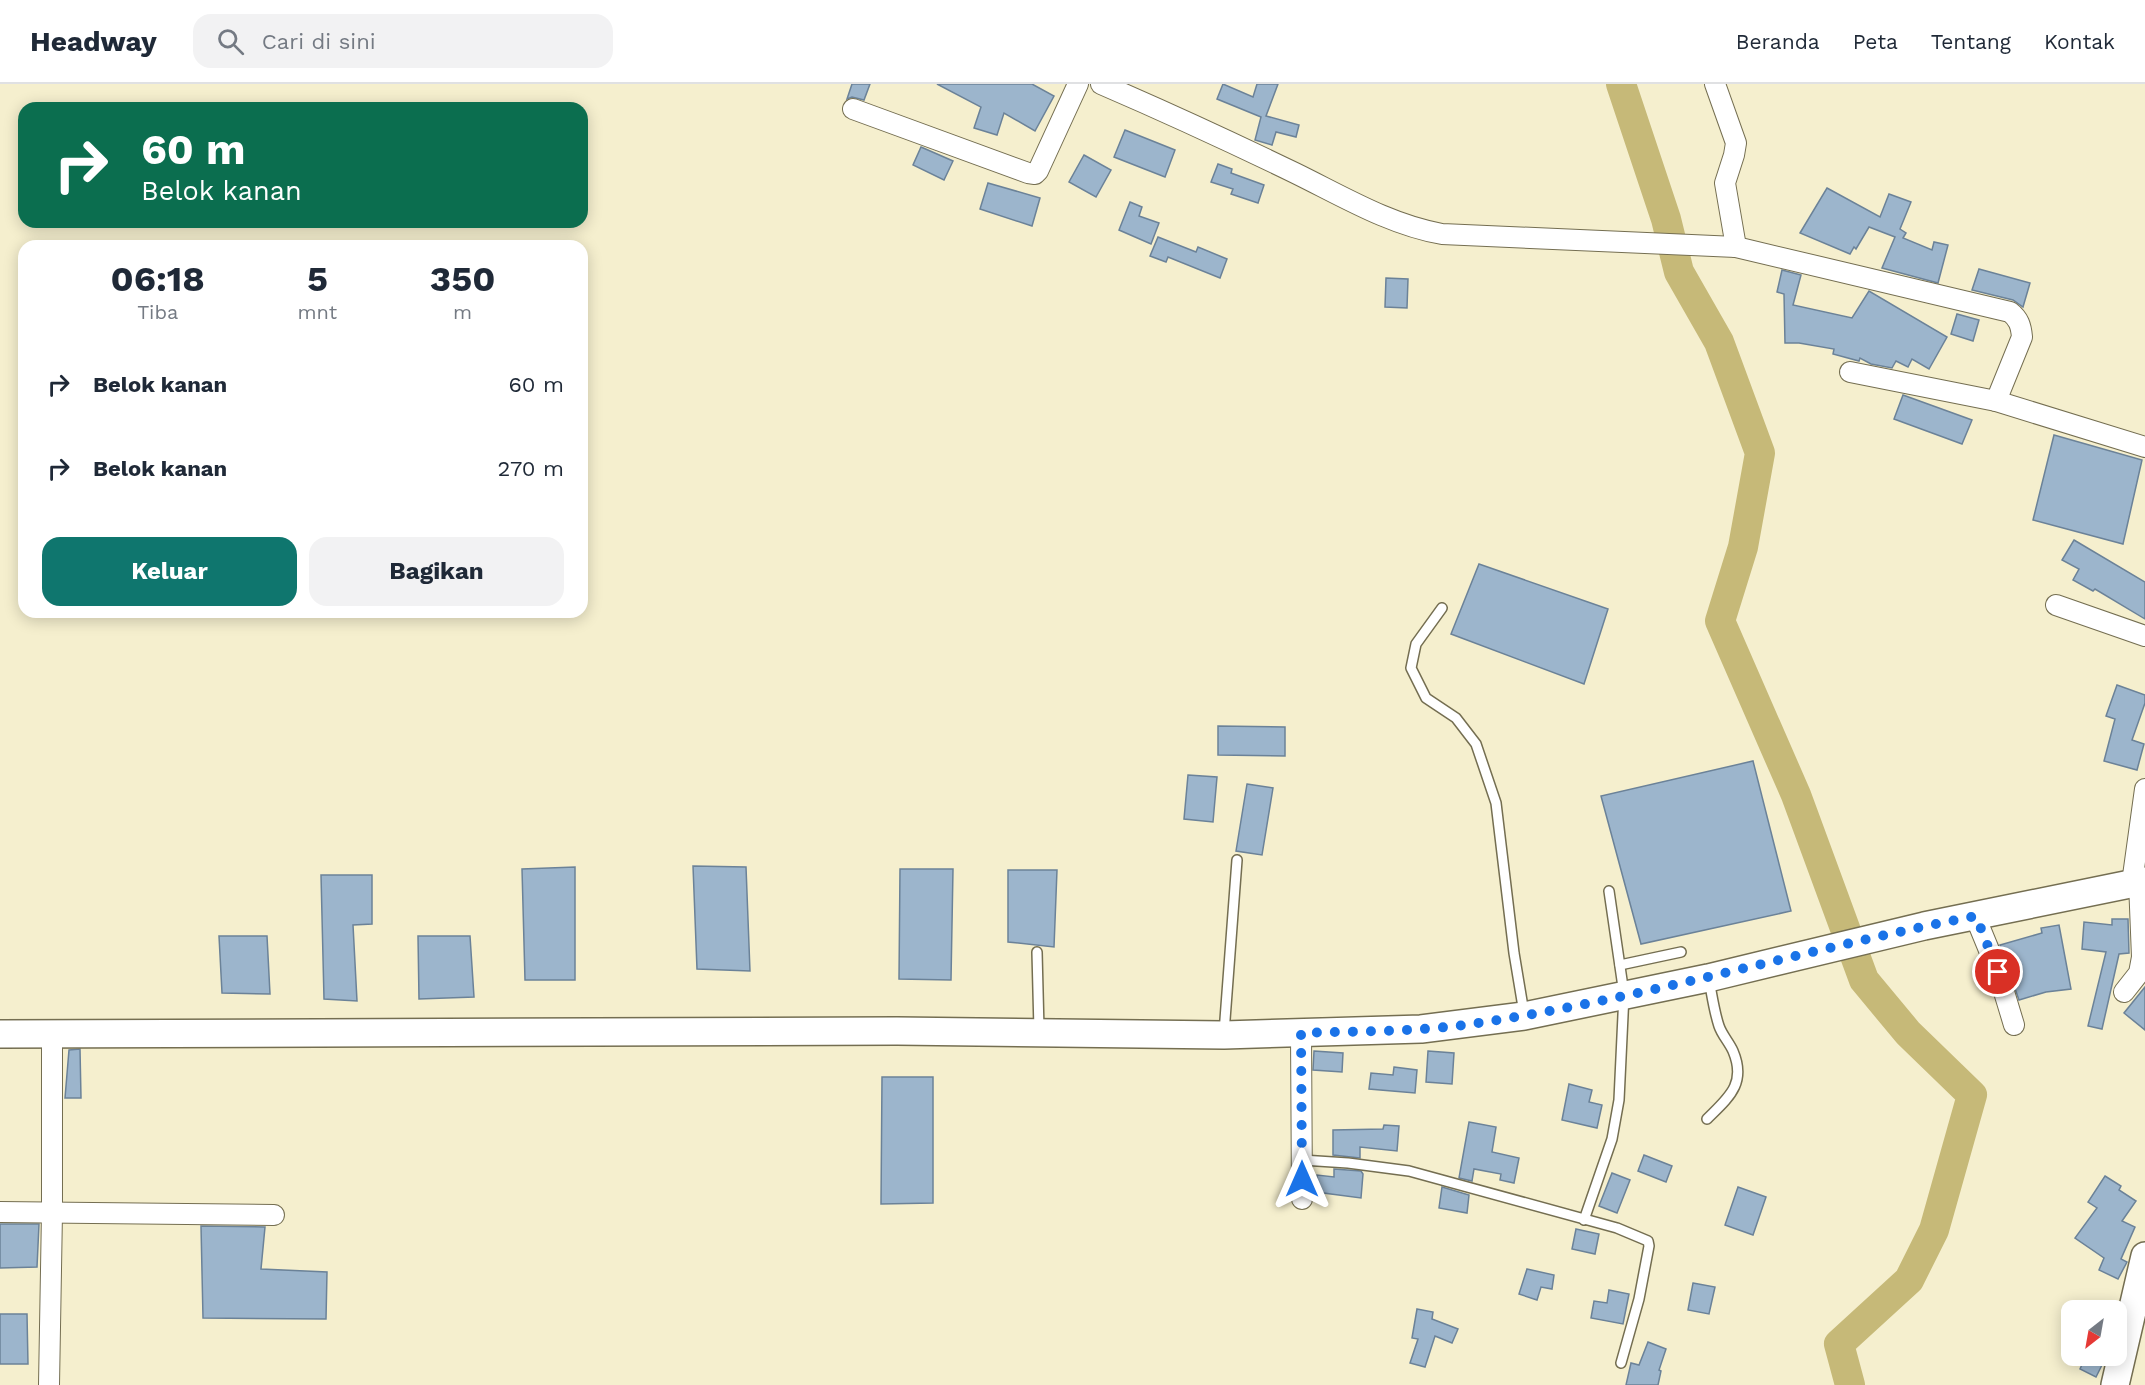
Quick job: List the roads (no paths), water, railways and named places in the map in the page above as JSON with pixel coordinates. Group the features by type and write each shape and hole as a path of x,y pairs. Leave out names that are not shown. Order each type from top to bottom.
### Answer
{"street":[{"path":"854,109 1035,174 1078,84"},
{"path":"1101,84 1196,125 1408,226 1442,234 1736,247 2010,312 2017,318 2022,337 1996,401"},
{"path":"1716,84 1736,144 1725,183 1736,247"},
{"path":"1850,372 1996,401 2145,447"},
{"path":"2056,605 2145,636"},
{"path":"2124,992 2139,973 2142,957 2139,882 2145,789"},
{"path":"0,1034 897,1031 1224,1035 1422,1029 1524,1016 1708,978 1863,941 2139,882"},
{"path":"1976,916 1998,972 2014,1025"},
{"path":"1301,1033 1302,1199"},
{"path":"49,1385 52,1035"},
{"path":"0,1212 274,1215"},
{"path":"2115,1385 2140,1301 2145,1256"}],"lane":[{"path":"1442,608 1416,644 1411,668 1425,698 1456,718 1476,744 1496,802 1524,1016"},
{"path":"1224,1035 1237,860"},
{"path":"1584,1220 1616,1122 1624,994 1609,891"},
{"path":"1036,952 1040,1032"},
{"path":"1620,965 1681,952"},
{"path":"1707,1119 1731,1095 1737,1081 1733,1051 1719,1028 1708,978"},
{"path":"1302,1160 1409,1171 1617,1228 1648,1241 1639,1299 1621,1363"}],"waterway":[{"path":"1621,84 1666,219 1679,272 1719,342 1760,453 1743,547 1720,621 1796,795 1864,980 1908,1033 1972,1095 1934,1230 1909,1280 1839,1344 1850,1385"}]}
